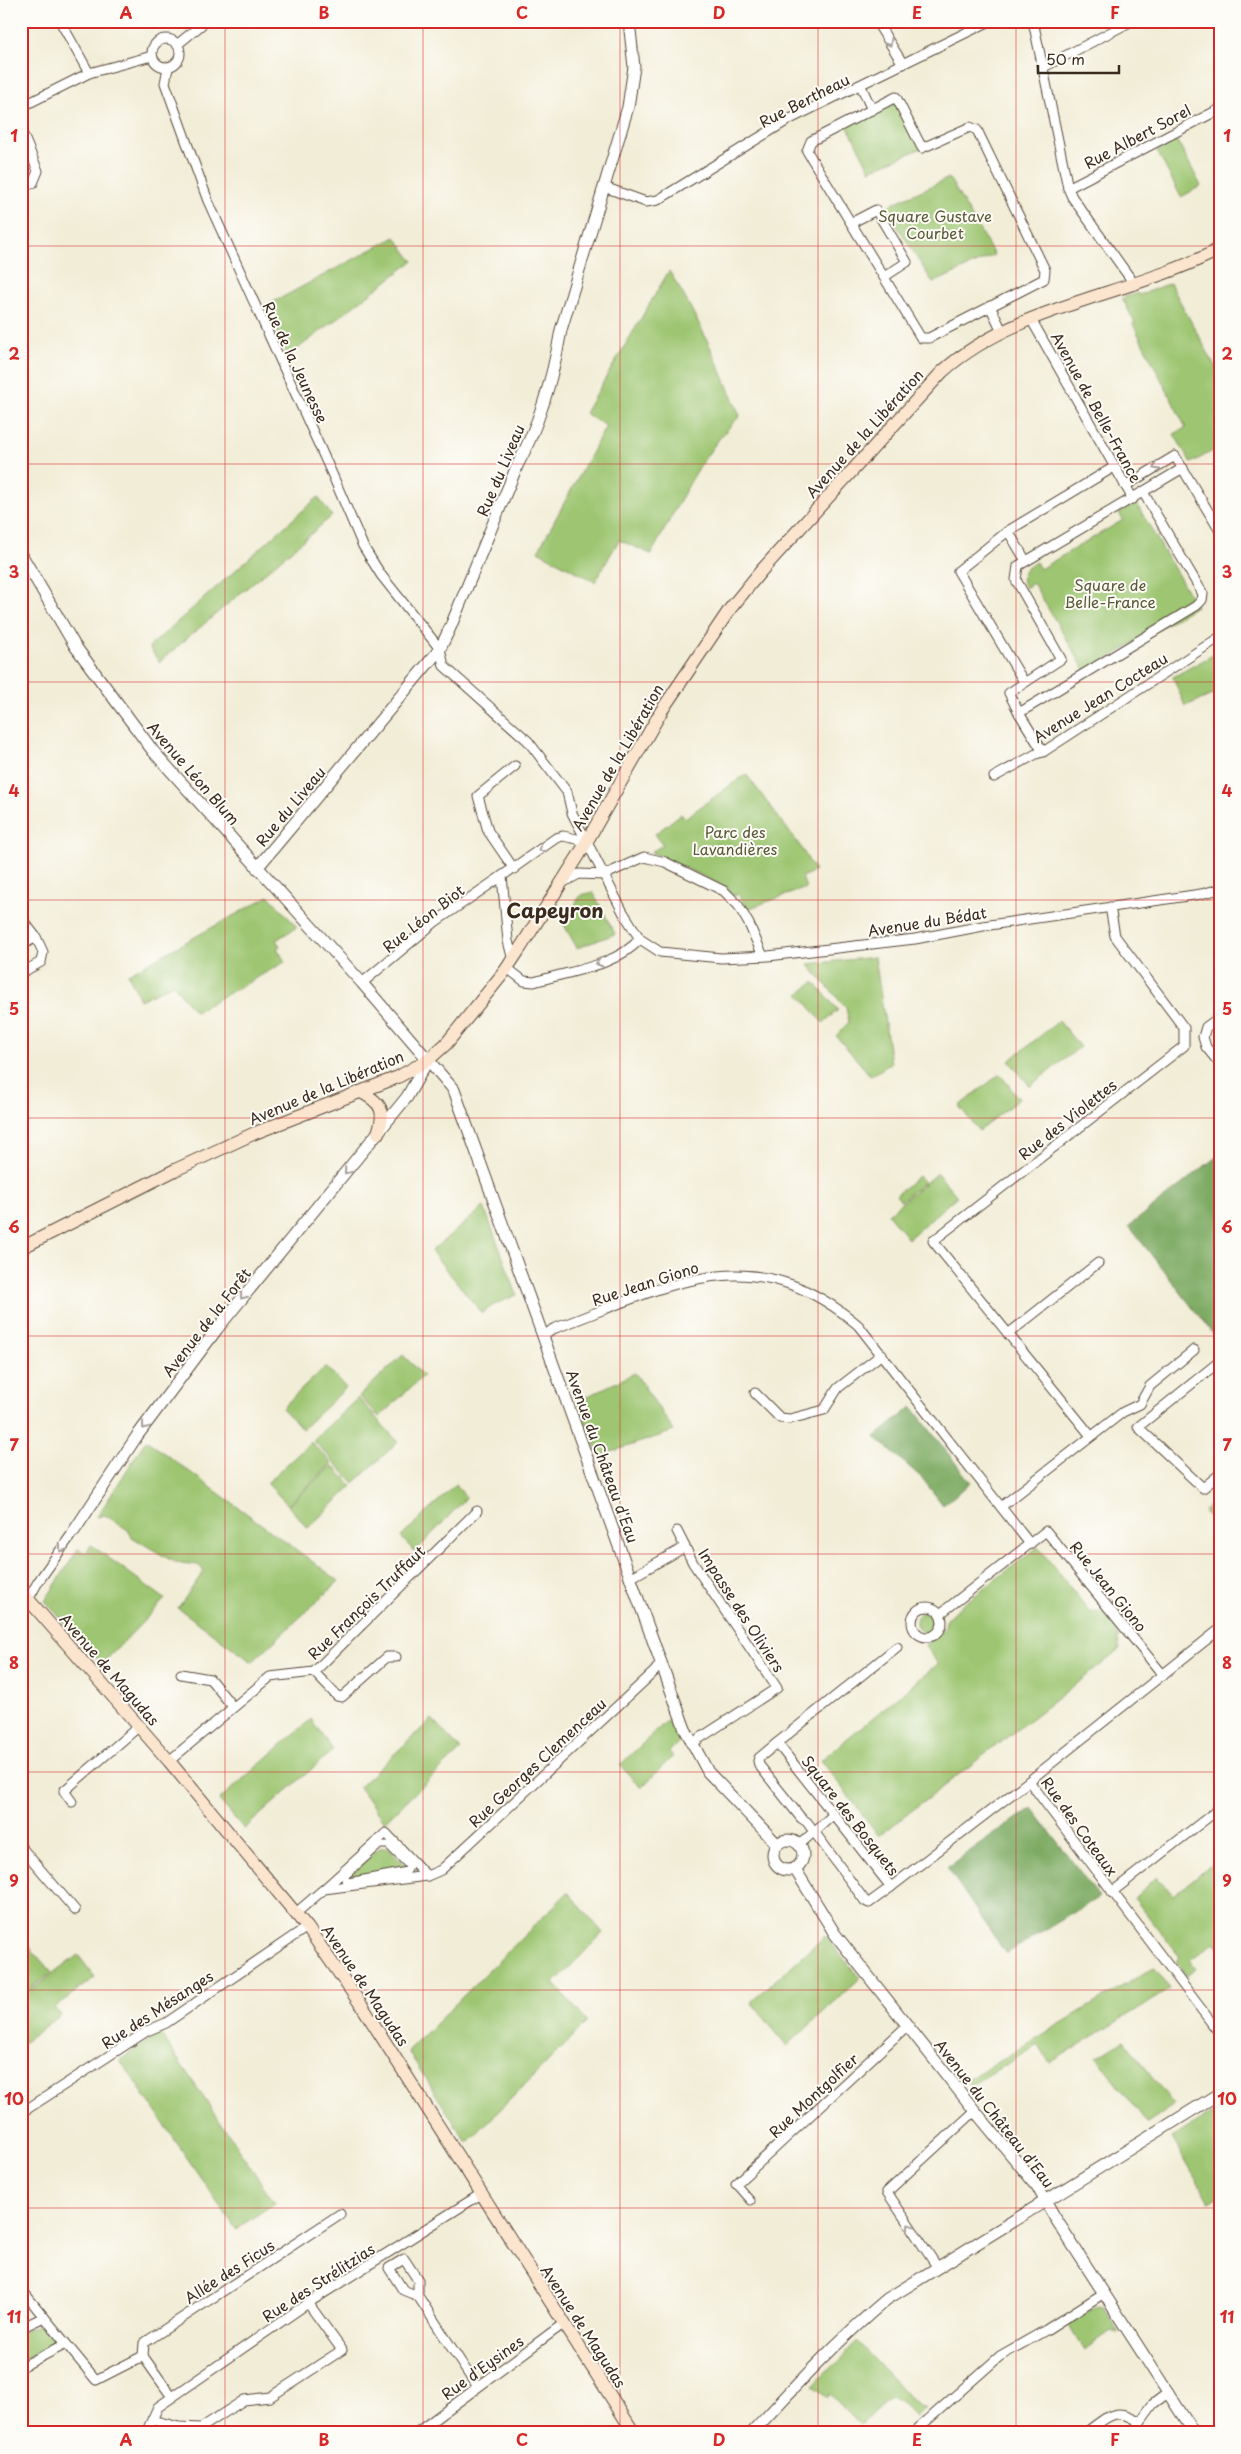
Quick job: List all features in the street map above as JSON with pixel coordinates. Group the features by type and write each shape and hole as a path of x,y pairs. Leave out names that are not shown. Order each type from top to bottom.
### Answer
{"main road":[{"name":"Avenue de la Libération","path":"21,1248 255,1133 398,1077 428,1060 446,1044 510,964 560,886 662,710 700,651 743,592 942,372 967,351 1002,331 1135,285 1180,268 1220,249"},
{"path":"361,1092 376,1101 382,1111 382,1122 378,1133"},
{"name":"Avenue de Magudas","path":"25,1595 169,1762 307,1927 364,2009 634,2433"}],"street":[{"path":"60,21 89,73"},
{"path":"178,44 206,21"},
{"name":"Rue du Liveau","path":"258,868 440,649 535,426 632,88 634,67 629,21"},
{"path":"876,21 903,64"},
{"name":"Rue Bertheau","path":"604,187 646,202 658,200 788,120 861,86 990,21"},
{"path":"1033,21 1068,188 1072,197 1135,285"},
{"path":"1044,68 1132,21"},
{"path":"170,39 178,44 180,57 176,64 168,68 156,64 152,56 153,46 160,40 170,39"},
{"path":"21,107 89,73 152,56"},
{"name":"Rue de la Jeunesse","path":"168,68 165,83 208,201 334,476 363,546 381,575 440,649 444,666 528,741 567,792 572,814 640,939"},
{"path":"861,86 872,110"},
{"path":"896,97 922,148 970,127 977,130 1046,270 1044,279 929,338 921,338 807,151 811,141 872,110 896,97"},
{"name":"Rue Albert Sorel","path":"1068,188 1220,109"},
{"path":"21,130 29,144 38,171 33,183 21,188"},
{"path":"851,223 876,210 907,262 884,277"},
{"path":"990,306 1002,331"},
{"name":"Avenue de Belle-France","path":"1031,320 1133,499 1183,468"},
{"path":"1125,486 1175,456 1220,531"},
{"path":"1024,682 958,571 1008,531 1114,467"},
{"path":"1019,713 1196,606 1202,600 1203,594 1143,492"},
{"path":"1043,752 1009,693 1061,659 1016,580 1018,566 1133,499"},
{"path":"1008,531 1026,561"},
{"name":"Avenue Léon Blum","path":"21,554 75,646 153,751 362,983 428,1060"},
{"name":"Avenue Jean Cocteau","path":"994,777 1043,752 1220,637"},
{"path":"514,869 488,831 478,796 515,766"},
{"name":"Rue Léon Biot","path":"362,983 435,922 557,838 563,836 586,841"},
{"path":"560,886 578,874 604,875 644,857 665,862 724,891 738,905 749,924 763,956"},
{"path":"502,876 510,964 524,980 534,982 614,958 632,948 640,939"},
{"name":"Avenue du Bédat","path":"640,939 660,952 686,956 721,958 763,956 915,940 983,926 1201,894 1220,889"},
{"name":"Rue des Violettes","path":"1008,1334 933,1241 1184,1046 1184,1028 1115,936 1110,907"},
{"path":"21,918 36,937 43,952 41,962 21,973"},
{"path":"21,946 36,937"},
{"path":"1220,1016 1206,1027 1202,1037 1206,1046 1220,1064"},
{"name":"Avenue de la Forêt","path":"21,1612 25,1595 38,1582 74,1532 138,1436 217,1329 407,1098 428,1060"},
{"name":"Avenue du Château d'Eau","path":"428,1060 454,1090 691,1744 708,1772 721,1788 777,1844"},
{"path":"1091,1436 1008,1334 1098,1263"},
{"name":"Rue Jean Giono","path":"544,1336 553,1329 666,1287 703,1276 738,1274 772,1278 806,1289 835,1306 858,1325 1030,1544"},
{"path":"1002,1506 1091,1436 1124,1412 1140,1404 1150,1386 1194,1350"},
{"path":"755,1393 780,1418 790,1419 824,1410 838,1388 882,1354"},
{"path":"1220,1361 1138,1427 1203,1488 1220,1474"},
{"name":"Rue François Truffaut","path":"169,1762 270,1677 314,1672 477,1511"},
{"name":"Rue Jean Giono","path":"940,1614 1046,1531 1163,1675"},
{"name":"Impasse des Oliviers","path":"676,1532 693,1563 777,1688 691,1744"},
{"name":"Impasse des Oliviers","path":"632,1577 685,1547"},
{"name":"Rue des Coteaux","path":"1220,1629 1029,1780 1220,2034"},
{"path":"891,1887 874,1901 869,1903 865,1901 807,1822 801,1818 759,1765 759,1758 897,1647"},
{"path":"314,1672 337,1696 342,1697 387,1657 396,1657"},
{"name":"Rue Georges Clemenceau","path":"324,1889 427,1876 440,1870 654,1672 662,1662"},
{"path":"181,1674 210,1679 234,1707"},
{"path":"72,1802 64,1791 138,1727"},
{"name":"Square des Bosquets","path":"777,1743 891,1887 1029,1780"},
{"path":"1112,1892 1220,1808"},
{"path":"799,1845 834,1815"},
{"path":"296,1914 386,1833 427,1876"},
{"path":"790,1840 799,1845 803,1858 795,1869 785,1870 774,1862 773,1853 777,1844 790,1840"},
{"path":"380,1845 388,1845 409,1866 407,1871 348,1882 345,1879 345,1876 380,1845"},
{"path":"21,1847 75,1910"},
{"name":"Avenue du Château d'Eau","path":"795,1869 835,1934 975,2112 1037,2186 1194,2433"},
{"name":"Rue des Mésanges","path":"21,2113 147,2031 166,2023 307,1927"},
{"name":"Rue Montgolfier","path":"736,2184 908,2026"},
{"path":"752,2433 808,2372 887,2299 1220,2093"},
{"path":"938,2268 887,2192 975,2112"},
{"path":"736,2184 751,2201"},
{"name":"Rue des Strélitzias","path":"146,2433 158,2407 172,2397 308,2303 481,2194"},
{"name":"Allée des Ficus","path":"143,2356 144,2343 340,2214"},
{"path":"21,2289 96,2380 143,2356 172,2397"},
{"path":"913,2433 924,2429 1000,2356 1046,2330 1104,2293"},
{"path":"418,2296 477,2387"},
{"path":"152,2420 179,2427 201,2428 244,2400 270,2398 342,2350 308,2303"},
{"path":"21,2328 44,2317"},
{"name":"Rue d'Eysines","path":"416,2433 563,2324"},
{"path":"21,2367 66,2344"},
{"path":"1132,2433 1153,2404 1169,2392"},
{"path":"1085,2433 1116,2413 1124,2413 1140,2422"}],"green space":[{"path":"896,97 922,148 870,170 846,123"},
{"path":"1177,140 1201,186 1181,197 1157,151"},
{"name":"Square Gustave Courbet","path":"949,178 994,255 933,283 885,207"},
{"path":"395,237 413,261 288,356 266,306"},
{"path":"669,271 699,324 740,416 701,464 651,554 619,540 595,582 538,551 606,426 585,413"},
{"path":"1170,283 1220,375 1220,447 1191,463 1174,434 1186,428 1133,324 1135,323 1122,298 1137,293 1139,295"},
{"path":"318,497 332,516 159,662 149,647"},
{"name":"Square de Belle-France","path":"1136,503 1196,606 1086,672 1033,583 1025,588 1022,579 1023,575 1036,562 1040,569 1123,520 1119,513"},
{"path":"1220,651 1220,692 1185,706 1173,677"},
{"name":"Parc des Lavandières","path":"746,774 800,846 815,871 802,877 806,888 747,909 739,894 733,896 728,888 651,852 663,845 655,834 681,814 685,818"},
{"path":"593,892 615,934 577,948 563,923 581,895"},
{"path":"269,896 297,927 276,940 280,946 277,948 285,962 195,1012 173,984 140,1000 128,974"},
{"path":"875,957 891,1063 871,1076 836,1036 849,1022 846,1008 808,964"},
{"path":"814,982 838,1010 823,1023 799,994"},
{"path":"1059,1021 1080,1047 1030,1086 1009,1061"},
{"path":"1000,1074 1019,1099 979,1131 959,1106"},
{"path":"1220,1154 1220,1343 1129,1226"},
{"path":"937,1173 957,1196 908,1239 888,1214"},
{"path":"918,1176 924,1182 901,1201 896,1195"},
{"path":"484,1207 517,1295 495,1304 482,1313 431,1251"},
{"path":"403,1355 423,1376 379,1417 359,1396"},
{"path":"326,1366 346,1388 302,1429 282,1408"},
{"path":"635,1373 674,1431 599,1456 578,1401"},
{"path":"358,1398 398,1442 354,1483 313,1440"},
{"path":"912,1407 971,1483 943,1505 922,1478 875,1437"},
{"path":"146,1440 339,1581 252,1662 178,1608 204,1571 198,1565 174,1562 132,1537 128,1530 105,1515 97,1517"},
{"path":"311,1442 332,1463 288,1505 267,1483"},
{"path":"332,1465 352,1486 308,1528 288,1506"},
{"path":"456,1484 466,1498 415,1552 401,1537"},
{"path":"1220,1495 1220,1527 1203,1512"},
{"path":"91,1545 165,1599 102,1664 45,1601 78,1549 86,1553"},
{"path":"1038,1547 1090,1612 1113,1613 1120,1650 879,1836 821,1760 938,1664 925,1645 945,1629 946,1621 952,1613"},
{"path":"927,1611 937,1618 938,1622 931,1632 927,1633 917,1626 916,1622 923,1612"},
{"path":"671,1717 679,1742 669,1752 673,1756 641,1788 620,1765"},
{"path":"311,1719 333,1750 244,1829 219,1800"},
{"path":"432,1719 461,1750 384,1822 359,1787"},
{"path":"1032,1808 1099,1897 1006,1954 947,1867"},
{"path":"379,1848 389,1848 407,1867 406,1869 351,1879 348,1877"},
{"path":"1220,1858 1220,1948 1215,1942 1190,1961 1196,1969 1186,1976 1176,1961 1180,1957 1134,1898 1157,1877 1173,1895"},
{"path":"568,1892 603,1933 554,1983 587,2022 467,2143 408,2051"},
{"path":"825,1936 860,1978 787,2046 751,2002"},
{"path":"21,1937 52,1973 31,1988 32,1990 78,1955 95,1977 54,2008 61,2015 23,2043"},
{"path":"1154,1967 1170,1989 1050,2063 1038,2045 970,2086 966,2081"},
{"path":"160,2033 275,2203 236,2229 120,2060"},
{"path":"1124,2040 1174,2105 1147,2123 1097,2057"},
{"path":"1220,2108 1220,2195 1209,2202 1172,2138"},
{"path":"1098,2305 1103,2306 1119,2333 1111,2331 1084,2350 1069,2325"},
{"path":"39,2324 46,2326 56,2337 55,2343 21,2361 21,2333"},
{"path":"857,2341 920,2408 925,2408 915,2418 902,2402 890,2397 860,2425 830,2394 828,2397 813,2386"}],"district":[{"name":"Capeyron","path":"555,910"}]}
